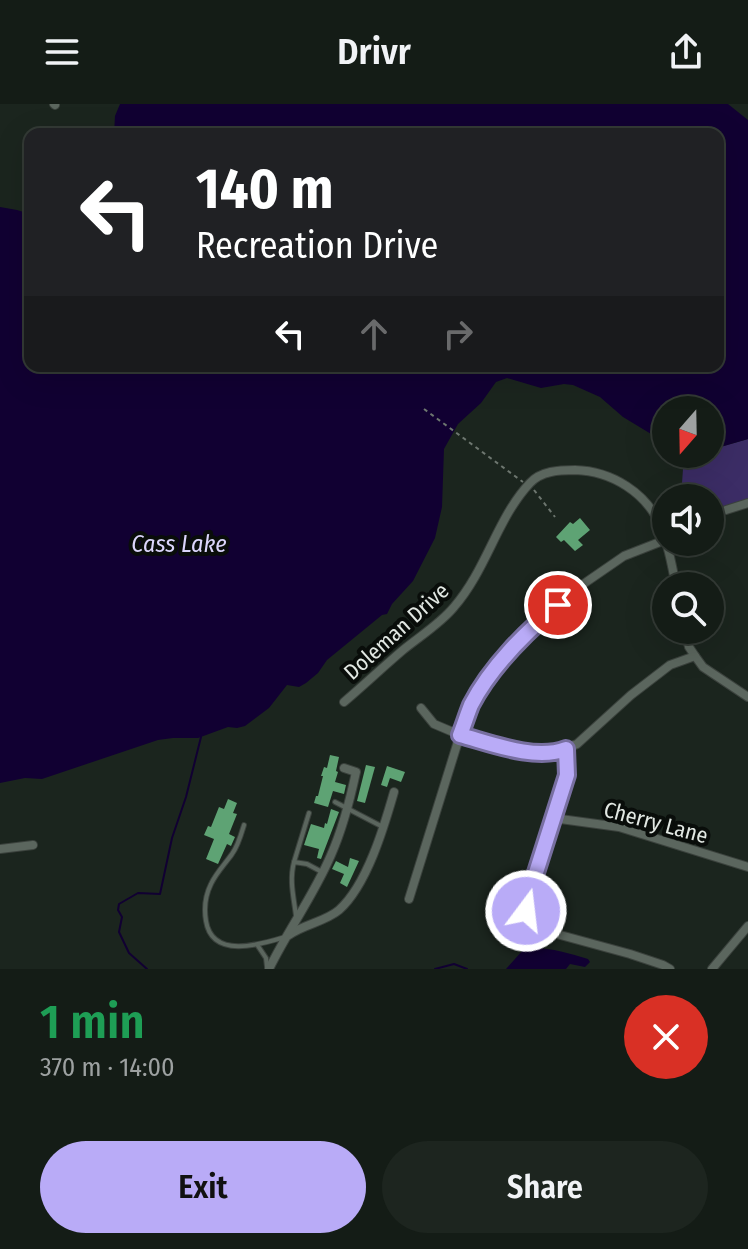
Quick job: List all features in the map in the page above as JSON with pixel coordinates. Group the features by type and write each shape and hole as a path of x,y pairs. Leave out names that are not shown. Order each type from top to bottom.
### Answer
{"street":[{"path":"529,485 550,472 594,472 633,490 652,511"},
{"name":"Doleman Drive","path":"344,702 453,608 479,573 508,514 529,485"},
{"path":"731,504 748,503"},
{"path":"409,899 460,735 472,705 497,666 536,624 579,587 624,556 652,545"},
{"path":"688,644 703,667 748,697"},
{"path":"421,708 434,724 460,735 506,748 555,753 577,744 670,665 695,656"},
{"path":"566,749 567,775 526,911 533,925 542,930 630,954 670,969"},
{"path":"268,969 322,872 340,832 356,772 344,768"},
{"path":"287,936 338,911 348,900 372,857 394,792"},
{"name":"Cherry Lane","path":"553,818 619,827 748,867"},
{"path":"0,849 33,845"},
{"path":"712,969 748,926"}],"lane":[{"path":"335,802 384,827"},
{"path":"296,920 291,872 309,813"},
{"path":"244,825 234,851 212,880 207,893 206,924 218,943 257,945 287,936"},
{"path":"294,862 307,864 322,872"},
{"path":"257,945 266,958 268,969"}],"path":[{"path":"424,409 529,485 555,517"}],"shaded area":[{"path":"748,439 748,502 725,508 724,484 682,484 683,468 724,468 724,446"}],"water":[{"name":"Cass Lake","path":"120,104 728,104 748,120 748,439 724,446 724,396 652,396 652,435 623,417 600,397 573,385 541,388 507,378 496,382 481,403 458,424 444,449 442,507 435,538 413,581 387,614 327,660 306,683 299,687 287,685 269,708 245,726 228,727 198,738 158,740 42,779 25,778 0,783 0,207 24,212 24,372 724,372 724,128 114,128"},
{"path":"523,950 559,951 590,962 585,967 570,964 566,969 506,969"}],"building":[{"path":"580,518 590,530 578,540 583,545 575,551 556,537 570,522 573,524"},
{"path":"330,755 339,757 335,782 346,785 344,794 333,791 328,807 314,803"},
{"path":"366,765 375,767 365,803 357,801"},
{"path":"387,766 405,772 401,782 390,778 387,787 381,785"},
{"path":"228,799 237,803 233,813 237,814 229,834 235,837 231,846 227,844 218,864 206,859 214,839 204,835 219,807 224,809"},
{"path":"331,809 339,812 321,859 317,858 319,849 304,845 311,824 324,828"},
{"path":"350,858 359,861 347,887 340,883 344,874 332,869 336,861 348,867"}],"waterway":[{"path":"147,969 129,953 119,932 122,917 119,904 138,893 160,894 172,838 201,737"},
{"path":"435,969 454,964 467,969"}],"route":[{"path":"526,911 567,775 566,749 546,753 506,748 460,735 472,705 497,666 558,605"}]}
